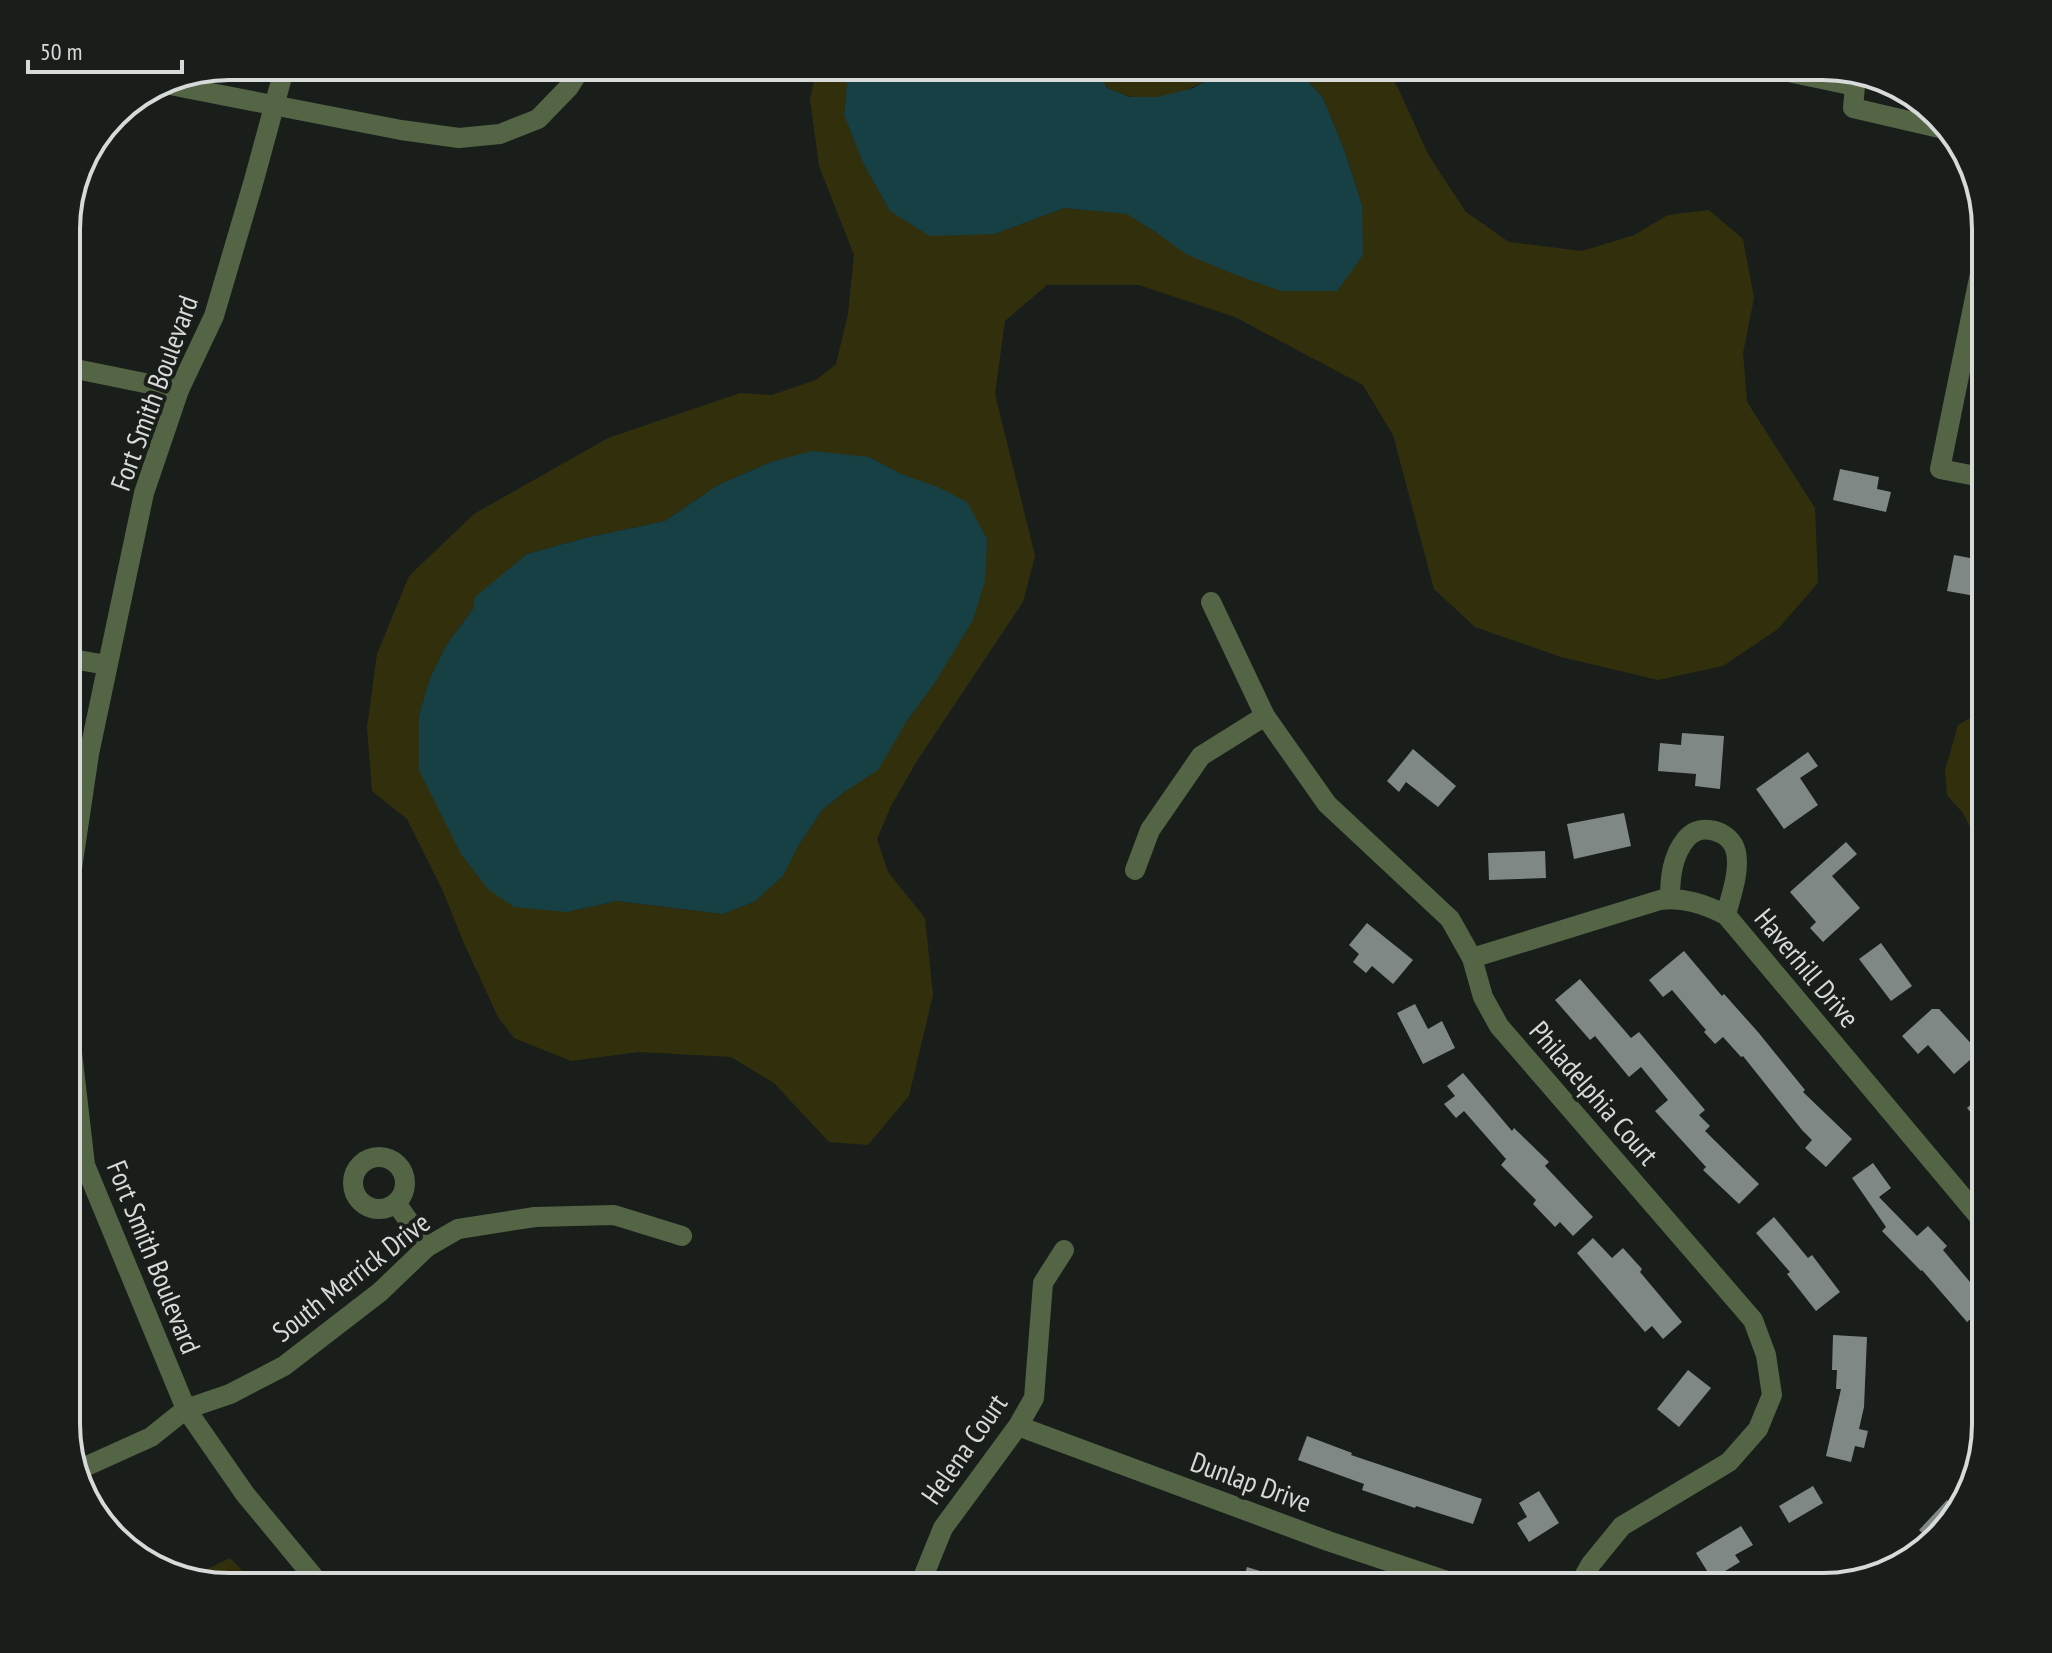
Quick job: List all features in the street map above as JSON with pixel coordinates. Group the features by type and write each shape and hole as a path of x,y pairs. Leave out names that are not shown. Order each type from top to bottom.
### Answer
{"street":[{"name":"Fort Smith Boulevard","path":"80,815 89,754 144,493 179,390 214,316 281,80"},
{"path":"183,87 401,130 459,138 500,134 538,119 573,80"},
{"path":"1828,80 1855,86 1853,108 1930,126"},
{"path":"1972,312 1940,469 1972,475"},
{"path":"80,370 179,390"},
{"name":"Philadelphia Court","path":"1211,602 1265,716 1327,804 1450,919 1472,958 1483,997 1499,1026 1753,1320 1766,1355 1772,1395 1758,1429 1729,1462 1622,1526 1586,1573"},
{"path":"80,660 107,665"},
{"path":"1135,870 1150,830 1201,756 1265,716"},
{"path":"1670,899 1673,864 1688,836 1697,831 1721,832 1731,839 1737,863 1726,915"},
{"name":"Haverhill Drive","path":"1472,958 1660,900 1688,900 1726,915 1972,1208"},
{"name":"Fort Smith Boulevard","path":"80,1176 186,1409 245,1494 310,1573"},
{"path":"396,1203 427,1247"},
{"name":"South Merrick Drive","path":"86,1466 151,1437 186,1409 230,1394 284,1366 380,1292 427,1247 458,1229 535,1217 614,1215 682,1236"},
{"name":"Helena Court","path":"925,1573 943,1528 1018,1426 1034,1398 1043,1283 1064,1250"},
{"name":"Dunlap Drive","path":"1018,1426 1328,1541 1423,1573"}],"shaded area":[{"path":"814,80 848,80 844,115 864,165 890,211 995,234 1064,208 1128,214 1157,233 1362,205 1323,98 1307,80 1393,80 1429,156 1466,212 1509,242 1582,251 1634,235 1668,215 1709,210 1743,239 1754,298 1743,353 1747,402 1815,508 1818,583 1778,629 1723,666 1658,680 1561,657 1475,627 1434,589 1393,435 1363,385 1235,317 1139,285 1047,285 1005,321 995,394 1035,556 1023,602 915,764 891,806 877,839 888,872 925,918 933,995 909,1096 868,1145 829,1142 774,1083 731,1057 639,1052 571,1061 514,1038 498,1017 442,889 407,819 372,791 367,727 377,654 409,576 474,514 608,438 740,393 772,395 816,380 836,364 848,314 854,255 819,166 810,99","holes":["869,457 901,474 934,684 906,722 847,790 823,809 782,876 754,902 723,914 617,901 567,912 419,715 430,678 447,644 504,574 527,554 665,521 718,485 771,462"]},
{"path":"1102,80 1209,80 1154,98 1123,94 1106,86"},
{"path":"1972,717 1972,831 1963,813 1947,795 1945,771 1958,725"},
{"path":"230,1558 244,1573 220,1573 204,1571"}],"water":[{"path":"848,80 1102,80 1107,88 1130,97 1158,97 1193,88 1208,80 1307,80 1323,98 1345,152 1362,205 1363,255 1337,291 1281,291 1186,254 1127,214 1064,208 995,234 930,236 890,211 864,165 844,115"},
{"path":"812,451 869,457 901,474 938,487 967,502 987,539 985,581 973,620 878,770 823,809 783,876 754,902 723,914 617,901 567,912 514,907 488,889 461,854 419,770 419,715 430,678 447,644 473,609 475,597 527,554 665,521 718,485 771,462"}],"building":[{"path":"1840,469 1879,477 1877,489 1891,492 1886,512 1833,500"},
{"path":"1954,555 1972,558 1972,595 1947,591"},
{"path":"1682,733 1724,736 1720,789 1695,786 1696,774 1658,771 1660,743 1681,745"},
{"path":"1413,749 1456,786 1438,807 1406,782 1399,792 1387,781"},
{"path":"1808,752 1818,766 1800,778 1818,805 1784,829 1756,789"},
{"path":"1624,813 1631,846 1574,859 1567,824"},
{"path":"1846,842 1857,854 1832,876 1860,908 1823,942 1810,928 1816,922 1790,892"},
{"path":"1545,851 1546,878 1489,880 1488,853"},
{"path":"1367,923 1413,960 1393,984 1372,966 1366,973 1353,962 1359,954 1349,945"},
{"path":"1881,943 1912,986 1891,1001 1859,959"},
{"path":"1684,951 1758,1032 1805,1090 1803,1092 1852,1139 1826,1167 1805,1148 1812,1140 1743,1056 1723,1037 1715,1044 1672,990 1663,997 1649,980"},
{"path":"1580,979 1631,1038 1639,1032 1705,1110 1699,1115 1710,1126 1705,1131 1759,1184 1739,1204 1703,1170 1706,1167 1655,1111 1668,1100 1641,1067 1629,1077 1595,1036 1590,1040 1555,1000"},
{"path":"1415,1004 1428,1029 1442,1021 1455,1048 1423,1064 1397,1013"},
{"path":"1932,1009 1939,1009 1972,1044 1972,1058 1954,1074 1928,1045 1918,1054 1902,1036"},
{"path":"1463,1073 1512,1131 1514,1128 1549,1162 1545,1166 1593,1217 1573,1236 1560,1222 1555,1227 1533,1204 1536,1200 1501,1165 1506,1159 1464,1111 1456,1118 1444,1104 1455,1096 1447,1086"},
{"path":"1873,1163 1891,1188 1879,1197 1917,1236 1928,1226 1947,1246 1943,1250 1972,1284 1972,1318 1967,1322 1922,1270 1882,1231 1886,1227 1852,1178"},
{"path":"1774,1217 1808,1258 1812,1255 1840,1292 1816,1311 1787,1274 1790,1272 1756,1233"},
{"path":"1593,1238 1612,1258 1623,1248 1682,1322 1663,1339 1652,1326 1645,1332 1577,1253"},
{"path":"1833,1335 1867,1337 1864,1407 1859,1429 1868,1431 1864,1448 1855,1446 1851,1462 1826,1456 1841,1389 1836,1389 1837,1370 1832,1370"},
{"path":"1688,1370 1711,1388 1679,1427 1657,1409"},
{"path":"1307,1436 1351,1455 1482,1499 1473,1524 1362,1490 1364,1484 1298,1460"},
{"path":"1813,1486 1823,1503 1789,1523 1779,1506"},
{"path":"1539,1491 1559,1523 1529,1542 1517,1523 1527,1517 1519,1503"},
{"path":"1947,1500 1949,1502 1923,1534 1919,1530"},
{"path":"1741,1526 1753,1545 1735,1555 1740,1562 1722,1573 1708,1573 1696,1553"},
{"path":"1247,1567 1266,1573 1245,1573"}]}
